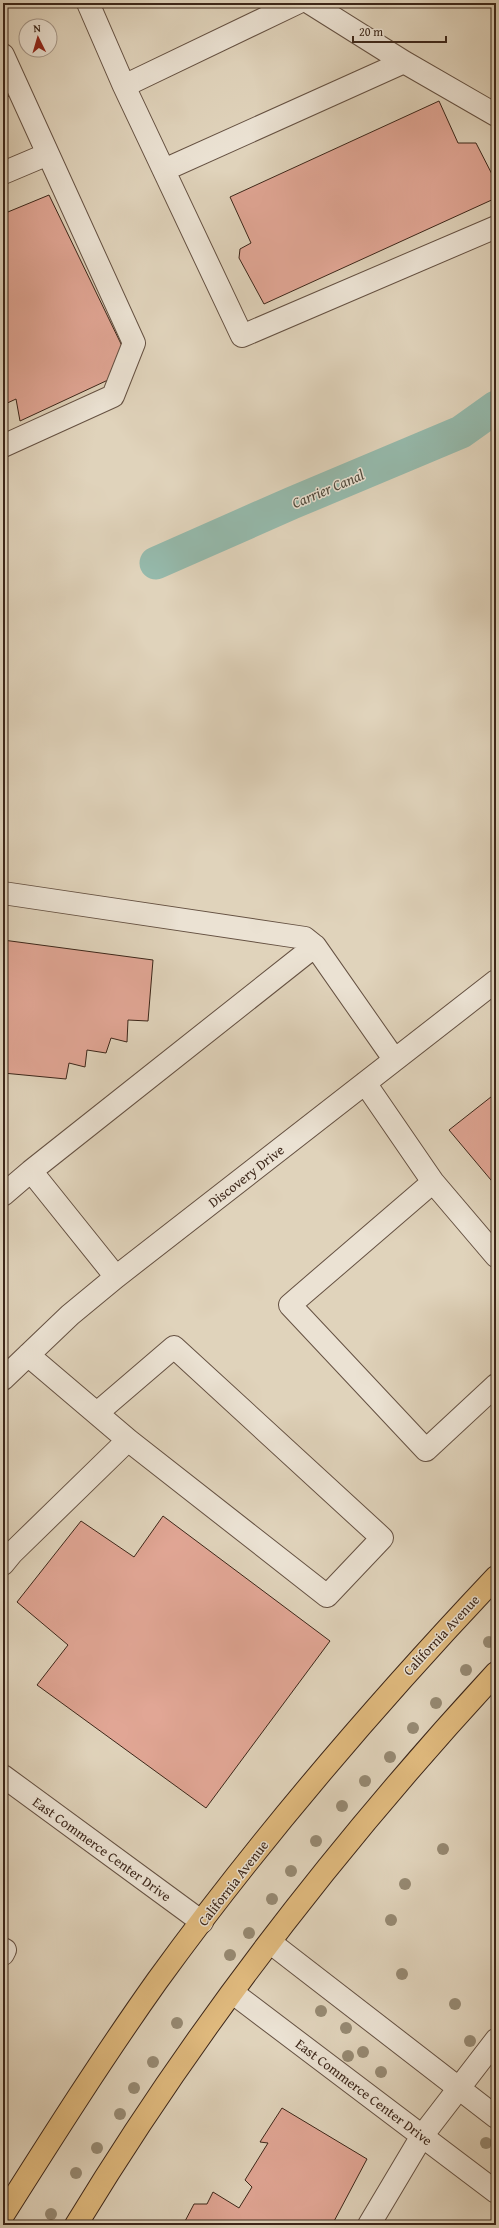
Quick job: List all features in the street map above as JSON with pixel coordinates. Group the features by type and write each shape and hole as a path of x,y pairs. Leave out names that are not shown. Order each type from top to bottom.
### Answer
{"main road":[{"name":"California Avenue","path":"3,2215 48,2144 156,1983 202,1922 300,1798 399,1680 496,1577"},
{"path":"76,2225 149,2112 270,1943 389,1794 496,1673"}],"street":[{"path":"88,3 124,86 242,336 496,227"},
{"path":"124,86 297,3"},
{"path":"310,3 404,62 496,115"},
{"path":"3,55 134,343 114,396 3,446"},
{"path":"164,170 404,62"},
{"path":"3,173 48,154"},
{"path":"3,893 305,938 315,946 394,1059"},
{"path":"3,1195 31,1171 315,946"},
{"name":"Discovery Drive","path":"3,1379 70,1315 116,1277 496,981"},
{"path":"365,1083 433,1182 496,1256"},
{"path":"31,1171 116,1277"},
{"path":"433,1182 290,1305 426,1450 496,1385"},
{"path":"28,1354 128,1440 327,1596 382,1538 174,1348 97,1413"},
{"path":"3,1564 12,1553 128,1440"},
{"name":"East Commerce Center Drive","path":"3,1776 202,1922"},
{"path":"270,1943 496,2116"},
{"path":"3,1949 5,1950 3,1954"},
{"name":"East Commerce Center Drive","path":"233,1993 496,2192"},
{"path":"369,2225 422,2136 496,2040"}],"building":[{"path":"3,80 9,96 3,99"},
{"path":"439,101 458,143 476,143 496,182 496,198 264,304 239,258 240,249 251,243 230,197"},
{"path":"49,195 123,348 108,380 20,421 16,399 3,405 3,214"},
{"path":"3,940 153,960 148,1021 128,1020 127,1042 111,1038 106,1053 87,1050 85,1067 69,1063 66,1079 3,1073"},
{"path":"496,1093 496,1186 449,1130"},
{"path":"163,1516 330,1641 206,1808 37,1685 68,1645 17,1602 81,1521 134,1557"},
{"path":"282,2108 367,2159 332,2225 183,2225 194,2204 207,2204 213,2192 239,2208 252,2187 245,2180 268,2143 260,2142"}],"waterway":[{"name":"Carrier Canal","path":"156,563 292,503 461,432 496,407"}]}
